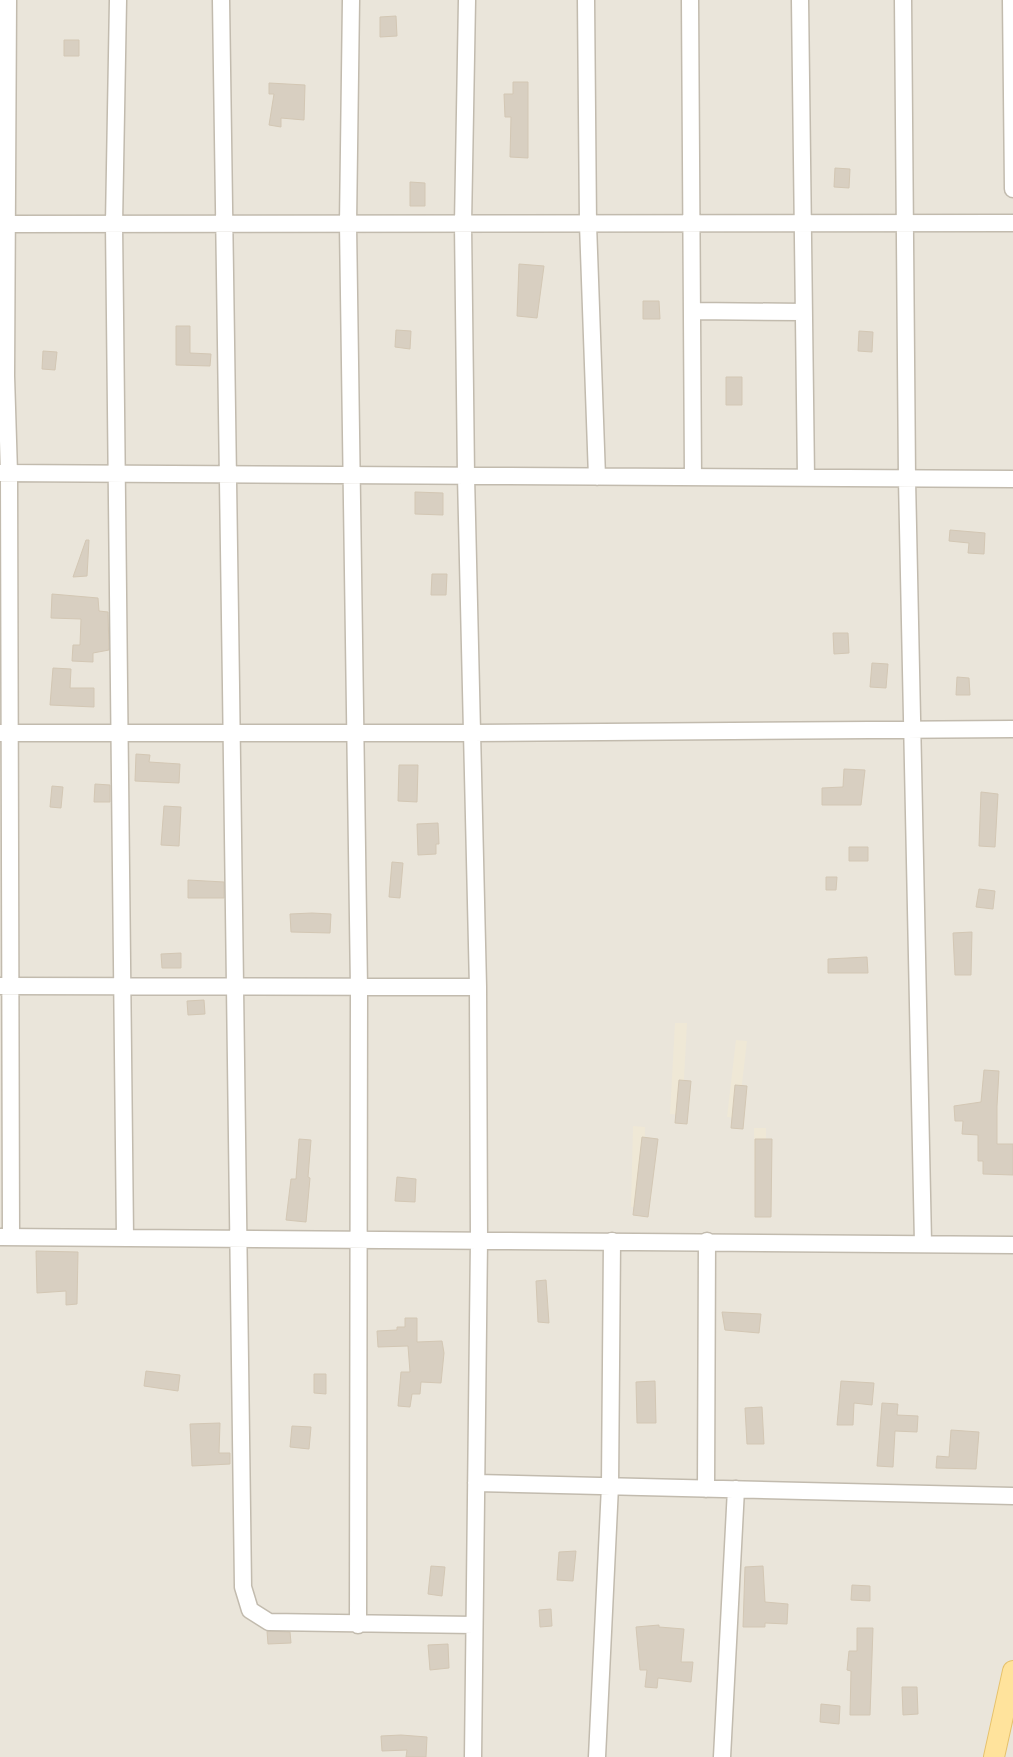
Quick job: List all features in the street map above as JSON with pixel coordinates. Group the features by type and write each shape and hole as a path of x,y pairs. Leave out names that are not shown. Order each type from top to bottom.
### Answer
{"main road":[{"path":"994,1757 1013,1671"}],"street":[{"path":"8,0 3,224 5,1237 1013,1245"},
{"path":"118,0 114,224 125,1238"},
{"path":"221,0 226,475 240,1239 243,1587 250,1610 269,1622 474,1626"},
{"path":"351,0 348,224 360,988 357,1240 358,1625"},
{"path":"466,0 463,224 466,476 478,987 479,1240 473,1757"},
{"path":"586,0 588,224 597,477"},
{"path":"690,0 693,478"},
{"path":"800,0 806,478"},
{"path":"903,0 907,479 923,1243"},
{"path":"1011,0 1013,189"},
{"path":"3,224 1013,223"},
{"path":"692,311 804,312"},
{"path":"4,473 1013,479"},
{"path":"5,733 231,732 355,734 1013,730"},
{"path":"5,986 478,987"},
{"path":"597,1757 610,1486 612,1241"},
{"path":"706,1489 707,1242"},
{"path":"476,1483 1013,1496"},
{"path":"722,1757 736,1489"}],"shaded area":[{"path":"0,0 1013,0 1013,1757 0,1757"},
{"path":"675,1023 687,1023 682,1115 670,1114"},
{"path":"736,1040 747,1041 738,1118 727,1117"},
{"path":"633,1126 645,1127 643,1207 631,1207"},
{"path":"754,1128 766,1128 766,1207 755,1207"}],"building":[{"path":"396,16 397,36 380,37 380,17"},
{"path":"64,40 79,40 79,56 64,56"},
{"path":"513,82 528,82 528,158 510,157 511,117 505,117 504,94 513,94"},
{"path":"269,83 305,85 304,120 281,118 281,127 269,125 274,94 269,94"},
{"path":"835,168 850,169 849,188 834,187"},
{"path":"410,182 425,183 425,206 410,206"},
{"path":"519,264 544,266 537,318 517,316"},
{"path":"643,301 659,301 660,319 643,319"},
{"path":"176,326 190,326 190,353 211,354 210,366 176,365"},
{"path":"396,330 411,331 410,349 395,347"},
{"path":"859,331 873,332 872,352 858,351"},
{"path":"43,351 57,352 55,370 42,369"},
{"path":"726,377 742,377 742,405 726,405"},
{"path":"415,492 443,493 443,515 415,514"},
{"path":"950,530 985,533 984,554 968,553 969,543 949,541"},
{"path":"86,540 89,540 87,576 73,577"},
{"path":"432,574 447,574 446,595 431,595"},
{"path":"52,594 98,598 99,611 108,612 109,650 93,653 93,662 72,661 73,645 80,645 81,619 51,618"},
{"path":"833,633 848,633 849,653 834,654"},
{"path":"872,663 888,664 886,688 870,687"},
{"path":"53,668 71,669 70,688 94,688 94,707 50,705"},
{"path":"957,677 969,678 970,695 956,695"},
{"path":"136,754 150,755 149,762 180,764 179,783 135,781"},
{"path":"399,765 418,765 417,802 398,801"},
{"path":"844,769 865,770 861,805 822,805 822,788 843,787"},
{"path":"95,784 110,785 110,802 94,802"},
{"path":"52,786 63,787 61,808 50,807"},
{"path":"981,792 998,794 995,847 979,846"},
{"path":"164,806 181,807 179,846 161,845"},
{"path":"438,823 439,844 436,844 436,854 418,855 417,824"},
{"path":"849,847 868,847 868,861 849,861"},
{"path":"392,862 403,863 400,898 389,897"},
{"path":"826,877 837,877 836,890 826,890"},
{"path":"188,880 224,882 224,898 188,898"},
{"path":"979,889 995,891 993,909 976,907"},
{"path":"290,914 331,914 330,933 291,932"},
{"path":"972,932 971,975 955,975 953,933"},
{"path":"181,953 181,968 162,968 161,954"},
{"path":"867,957 868,973 828,973 828,959"},
{"path":"204,1000 205,1014 188,1015 187,1001"},
{"path":"984,1070 999,1071 997,1144 1013,1144 1013,1175 983,1174 983,1161 978,1161 978,1135 962,1134 963,1121 955,1121 954,1106 981,1102"},
{"path":"679,1080 691,1081 687,1124 675,1123"},
{"path":"735,1085 747,1086 743,1129 731,1128"},
{"path":"642,1137 658,1139 648,1217 633,1215"},
{"path":"299,1139 311,1140 306,1222 286,1220 291,1179 296,1179"},
{"path":"755,1139 772,1139 771,1217 755,1217"},
{"path":"397,1177 416,1179 415,1202 395,1201"},
{"path":"36,1251 78,1252 77,1304 66,1305 66,1291 37,1293"},
{"path":"546,1280 549,1323 538,1322 536,1281"},
{"path":"722,1312 761,1314 759,1333 725,1330"},
{"path":"405,1318 417,1318 417,1342 442,1341 444,1353 441,1383 421,1382 420,1394 412,1394 410,1407 398,1406 401,1372 410,1372 408,1346 378,1347 377,1331 397,1330 397,1327 405,1327"},
{"path":"146,1371 180,1375 178,1391 144,1386"},
{"path":"314,1374 326,1374 326,1394 314,1393"},
{"path":"655,1381 656,1423 637,1423 636,1382"},
{"path":"841,1381 874,1383 872,1405 854,1403 853,1425 837,1425"},
{"path":"882,1403 898,1404 897,1415 918,1416 917,1432 895,1431 893,1467 877,1466"},
{"path":"762,1407 764,1444 747,1444 745,1408"},
{"path":"220,1423 219,1453 230,1453 230,1464 192,1466 190,1424"},
{"path":"292,1426 311,1427 309,1449 290,1447"},
{"path":"951,1430 979,1432 976,1469 936,1468 937,1456 949,1457"},
{"path":"576,1551 573,1581 557,1580 559,1552"},
{"path":"431,1566 445,1567 442,1596 428,1594"},
{"path":"763,1566 765,1602 788,1604 787,1624 765,1623 765,1627 743,1627 745,1567"},
{"path":"852,1585 870,1586 870,1601 851,1600"},
{"path":"551,1609 552,1626 540,1627 539,1610"},
{"path":"659,1625 659,1627 684,1629 681,1662 693,1662 691,1682 658,1678 657,1688 645,1687 647,1670 640,1670 636,1627"},
{"path":"857,1628 873,1628 870,1715 850,1715 851,1671 847,1670 849,1651 857,1651"},
{"path":"267,1631 290,1632 291,1643 268,1644"},
{"path":"448,1644 449,1668 430,1670 428,1645"},
{"path":"902,1687 917,1687 918,1714 903,1715"},
{"path":"821,1704 840,1706 839,1724 820,1722"},
{"path":"381,1736 427,1737 426,1757 406,1757 407,1750 382,1751"}]}
